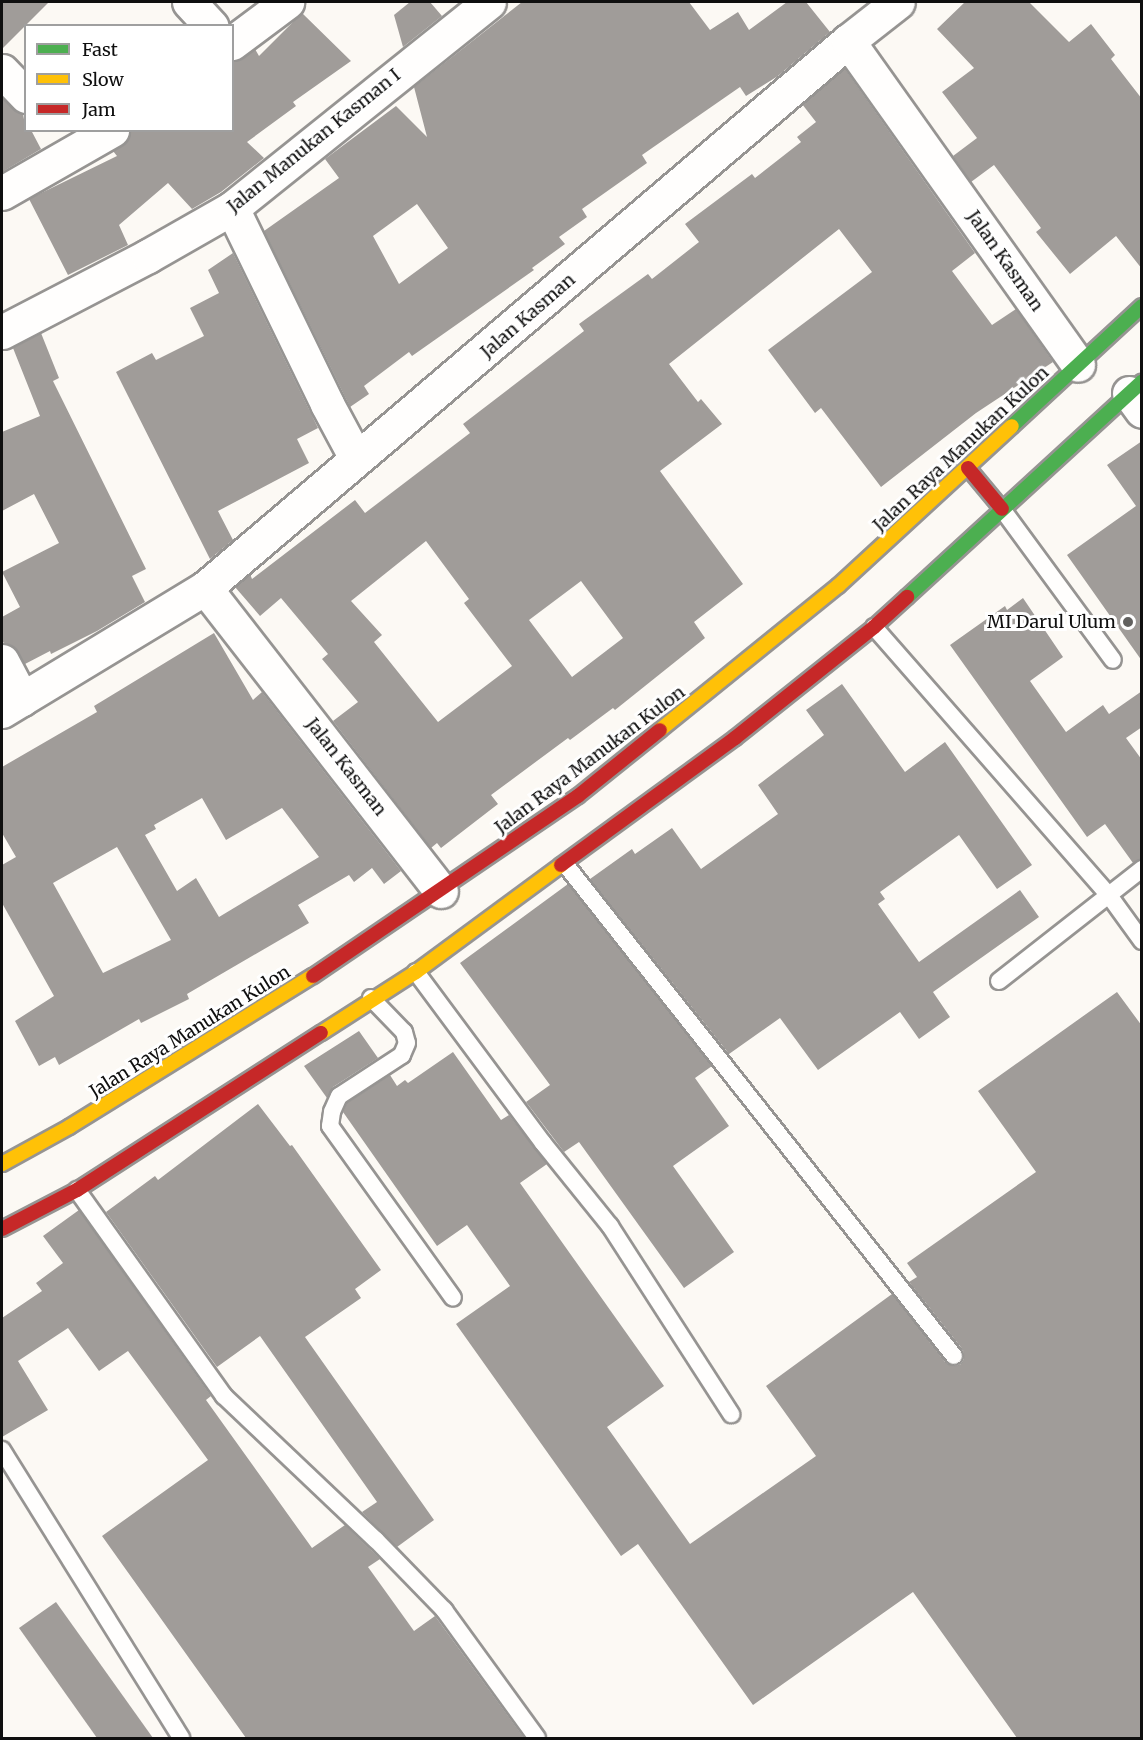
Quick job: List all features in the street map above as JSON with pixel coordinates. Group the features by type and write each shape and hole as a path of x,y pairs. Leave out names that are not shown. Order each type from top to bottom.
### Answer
{"main road":[{"name":"Jalan Raya Manukan Kulon","path":"2,1164 69,1127 275,1002 578,796 716,687 838,586 1142,306"},
{"path":"2,1229 77,1190 371,998 416,972 565,864 735,738 873,627 1002,509 1138,396"},
{"path":"968,468 1002,509"}],"street":[{"path":"189,2 209,24"},
{"path":"234,41 287,2"},
{"name":"Jalan Manukan Kasman I","path":"2,332 148,256 231,208 489,2"},
{"name":"Jalan Kasman","path":"12,705 205,588 848,41 898,2"},
{"name":"Jalan Kasman","path":"848,41 1078,365"},
{"path":"2,71 24,94"},
{"path":"2,193 68,140 102,132"},
{"path":"231,208 356,458"},
{"name":"Jalan Kasman","path":"205,588 441,891"},
{"path":"2,661 12,705"}],"lane":[{"path":"1002,509 1113,660"},
{"path":"873,627 1108,894 1142,941"},
{"path":"565,864 954,1356"},
{"path":"999,981 1142,869"},
{"path":"416,972 543,1143 610,1226 732,1414"},
{"path":"371,998 404,1032 407,1043 402,1055 339,1096 332,1112 330,1126 453,1298"},
{"path":"77,1190 224,1396 376,1540 444,1610 537,1738"},
{"path":"2,1450 181,1738"}],"building":[{"path":"2,2 49,2 27,24 24,24 24,27 2,49"},
{"path":"410,2 430,2 442,16 403,47 394,15"},
{"path":"522,2 689,2 710,30 738,12 749,30 787,2 806,2 830,32 778,76 746,96 740,87 642,155 647,163 582,209 587,217 559,237 565,244 532,268 534,270 412,356 409,352 364,386 369,394 350,407 264,231 339,178 325,159 396,106 427,137 414,87","holes":["417,204 448,248 399,284 373,236"]},
{"path":"965,2 1029,2 1069,42 1091,24 1115,55 1111,59 1142,99 1142,269 1116,236 1070,274 1036,232 1041,228 994,165 971,182 953,156 977,138 942,92 974,68 937,29"},
{"path":"302,13 351,61 293,102 296,106 247,142 264,158 221,192 192,209 168,183 119,225 128,245 68,275 29,199 117,156 113,151 128,140 130,132 234,132 234,62 255,49 259,56"},
{"path":"845,69 975,253 952,271 992,325 1016,309 1053,362 976,413 881,487 821,408 815,413 768,350 872,272 839,229 669,364 698,402 701,399 722,424 660,471 743,584 694,622 705,638 615,710 613,708 570,740 568,738 491,795 498,804 441,848 437,843 431,848 333,721 358,702 322,659 328,654 281,598 260,616 235,587 250,574 252,579 355,500 365,513 470,433 463,424 584,331 579,324 648,274 652,279 699,242 685,224 752,174 755,178 801,142 797,137 816,122 802,104","holes":["426,541 469,599 464,603 512,666 438,722 374,642 382,635 351,601","581,581 623,638 572,677 529,620"]},
{"path":"2,98 13,109 23,114 24,132 32,132 41,149 2,172"},
{"path":"233,253 318,428 297,439 309,463 218,511 233,540 210,559 116,372 152,353 156,360 204,336 190,308 219,293 208,270"},
{"path":"41,333 59,378 53,381 146,569 132,576 145,602 97,631 25,664 12,646 2,642 2,617 20,607 2,572 59,543 34,494 2,511 2,432 40,416 13,348"},
{"path":"1142,441 1142,661 1067,555 1136,506 1107,465"},
{"path":"1023,598 1063,657 1030,681 1066,732 1103,705 1109,714 1142,691 1142,727 1126,738 1142,760 1142,859 1133,863 1105,824 1087,837 950,645 1005,606 1007,610"},
{"path":"214,633 253,700 262,692 401,871 384,884 372,868 354,882 349,875 298,905 309,923 187,994 189,999 141,1023 139,1019 59,1065 55,1057 39,1066 15,1021 54,996 2,903 2,865 16,857 2,833 2,767 97,712 94,706","holes":["202,798 226,840 282,808 319,857 219,917 196,878 177,891 145,835 156,829 154,825","117,847 171,940 103,973 53,883"]},
{"path":"842,684 905,772 945,742 1032,865 997,889 959,835 880,892 885,899 878,904 919,962 1020,890 1039,917 933,992 950,1017 919,1039 900,1012 818,1070 780,1018 729,1054 590,879 632,849 635,854 672,828 701,869 778,814 758,785 824,735 806,710"},
{"path":"568,884 712,1066 695,1078 729,1126 673,1166 734,1252 684,1288 579,1142 564,1152 526,1102 550,1085 460,963"},
{"path":"1117,992 1142,1026 1142,1738 1017,1738 913,1592 753,1705 638,1544 621,1556 456,1324 510,1286 467,1225 437,1246 343,1112 347,1103 390,1075 397,1086 405,1080 408,1083 453,1052 501,1120 509,1115 547,1164 520,1183 664,1386 607,1427 690,1544 816,1456 766,1386 892,1294 946,1363 955,1366 961,1364 964,1359 963,1350 909,1282 917,1277 907,1263 1036,1172 978,1091"},
{"path":"359,1031 378,1058 333,1087 327,1098 304,1066"},
{"path":"258,1104 290,1146 292,1145 381,1270 355,1289 361,1298 305,1337 434,1520 397,1547 362,1512 377,1502 260,1336 217,1367 106,1212 155,1176 158,1180"},
{"path":"79,1210 211,1396 206,1400 312,1548 345,1525 380,1559 368,1567 414,1631 435,1616 524,1738 246,1738 102,1536 208,1460 128,1351 99,1371 68,1328 18,1361 48,1410 2,1437 2,1318 42,1291 36,1283 63,1263 43,1236"},
{"path":"56,1602 153,1738 97,1738 19,1628"}],"traffic: fast":[{"path":"1012,426 1142,306"},
{"path":"907,597 1142,382"}],"traffic: slow":[{"path":"660,730 838,586 1012,426"},
{"path":"321,1033 416,972 561,865"},
{"path":"2,1164 69,1127 313,976"}],"traffic: jam":[{"path":"968,468 1002,509"},
{"path":"561,865 735,738 874,627 907,597"},
{"path":"313,976 578,796 660,730"},
{"path":"2,1229 77,1190 321,1033"}],"place":[{"name":"MI Darul Ulum","path":"1128,622"}]}
